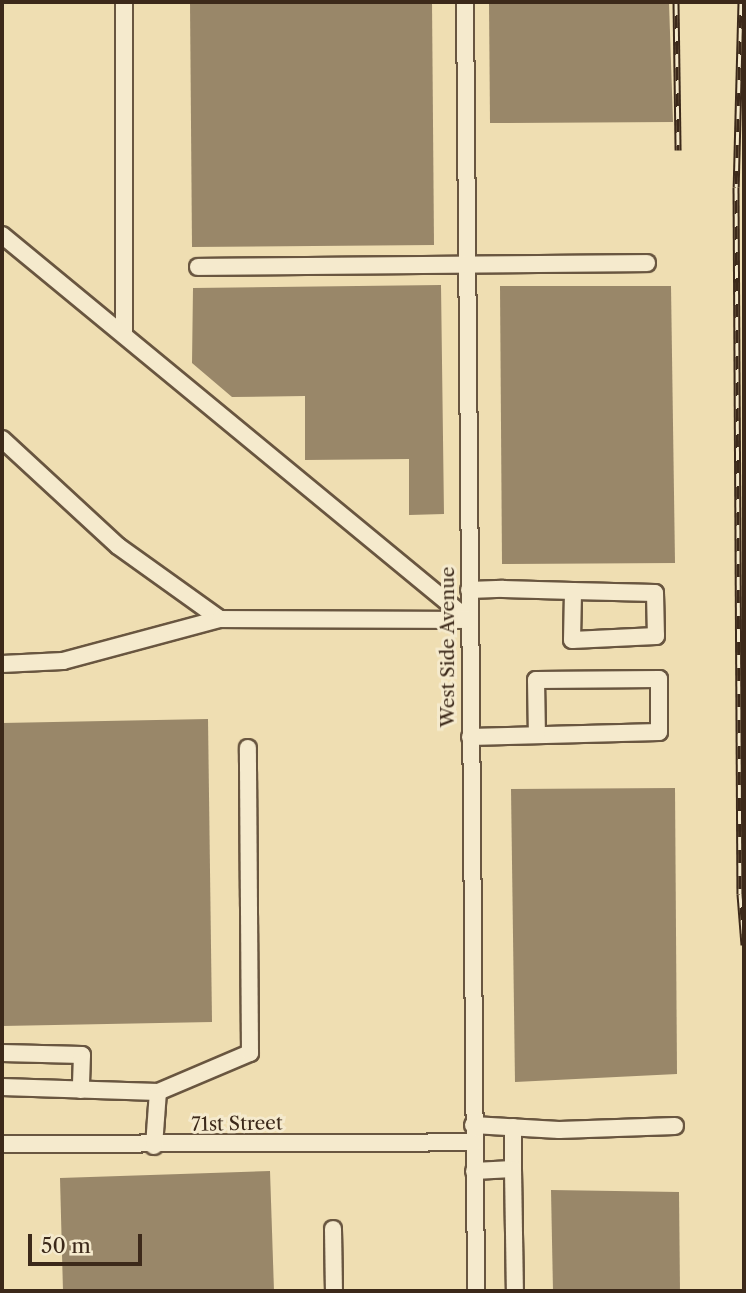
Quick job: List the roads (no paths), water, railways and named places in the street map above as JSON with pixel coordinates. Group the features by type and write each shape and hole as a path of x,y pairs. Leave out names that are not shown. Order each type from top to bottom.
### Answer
{"street":[{"path":"124,2 124,335"},
{"name":"West Side Avenue","path":"465,2 472,1125 476,1291"},
{"path":"2,235 124,335 186,390 469,620"},
{"path":"198,267 467,268 647,263"},
{"path":"2,439 118,546 220,619"},
{"path":"469,590 573,591 655,593 656,636 572,640 573,591"},
{"path":"2,664 63,661 220,619 469,620"},
{"path":"470,737 659,732 659,679 536,680 537,735"},
{"path":"2,1087 158,1092 250,1053 248,748"},
{"path":"2,1053 82,1055 81,1090"},
{"path":"154,1146 158,1092"},
{"path":"472,1125 559,1130 675,1126"},
{"path":"513,1126 515,1291"},
{"name":"71st Street","path":"2,1144 154,1146 474,1142"},
{"path":"474,1171 513,1169"},
{"path":"333,1229 334,1291"}],"railway":[{"path":"676,2 678,150"},
{"path":"741,2 736,187 740,894 744,945"}]}
